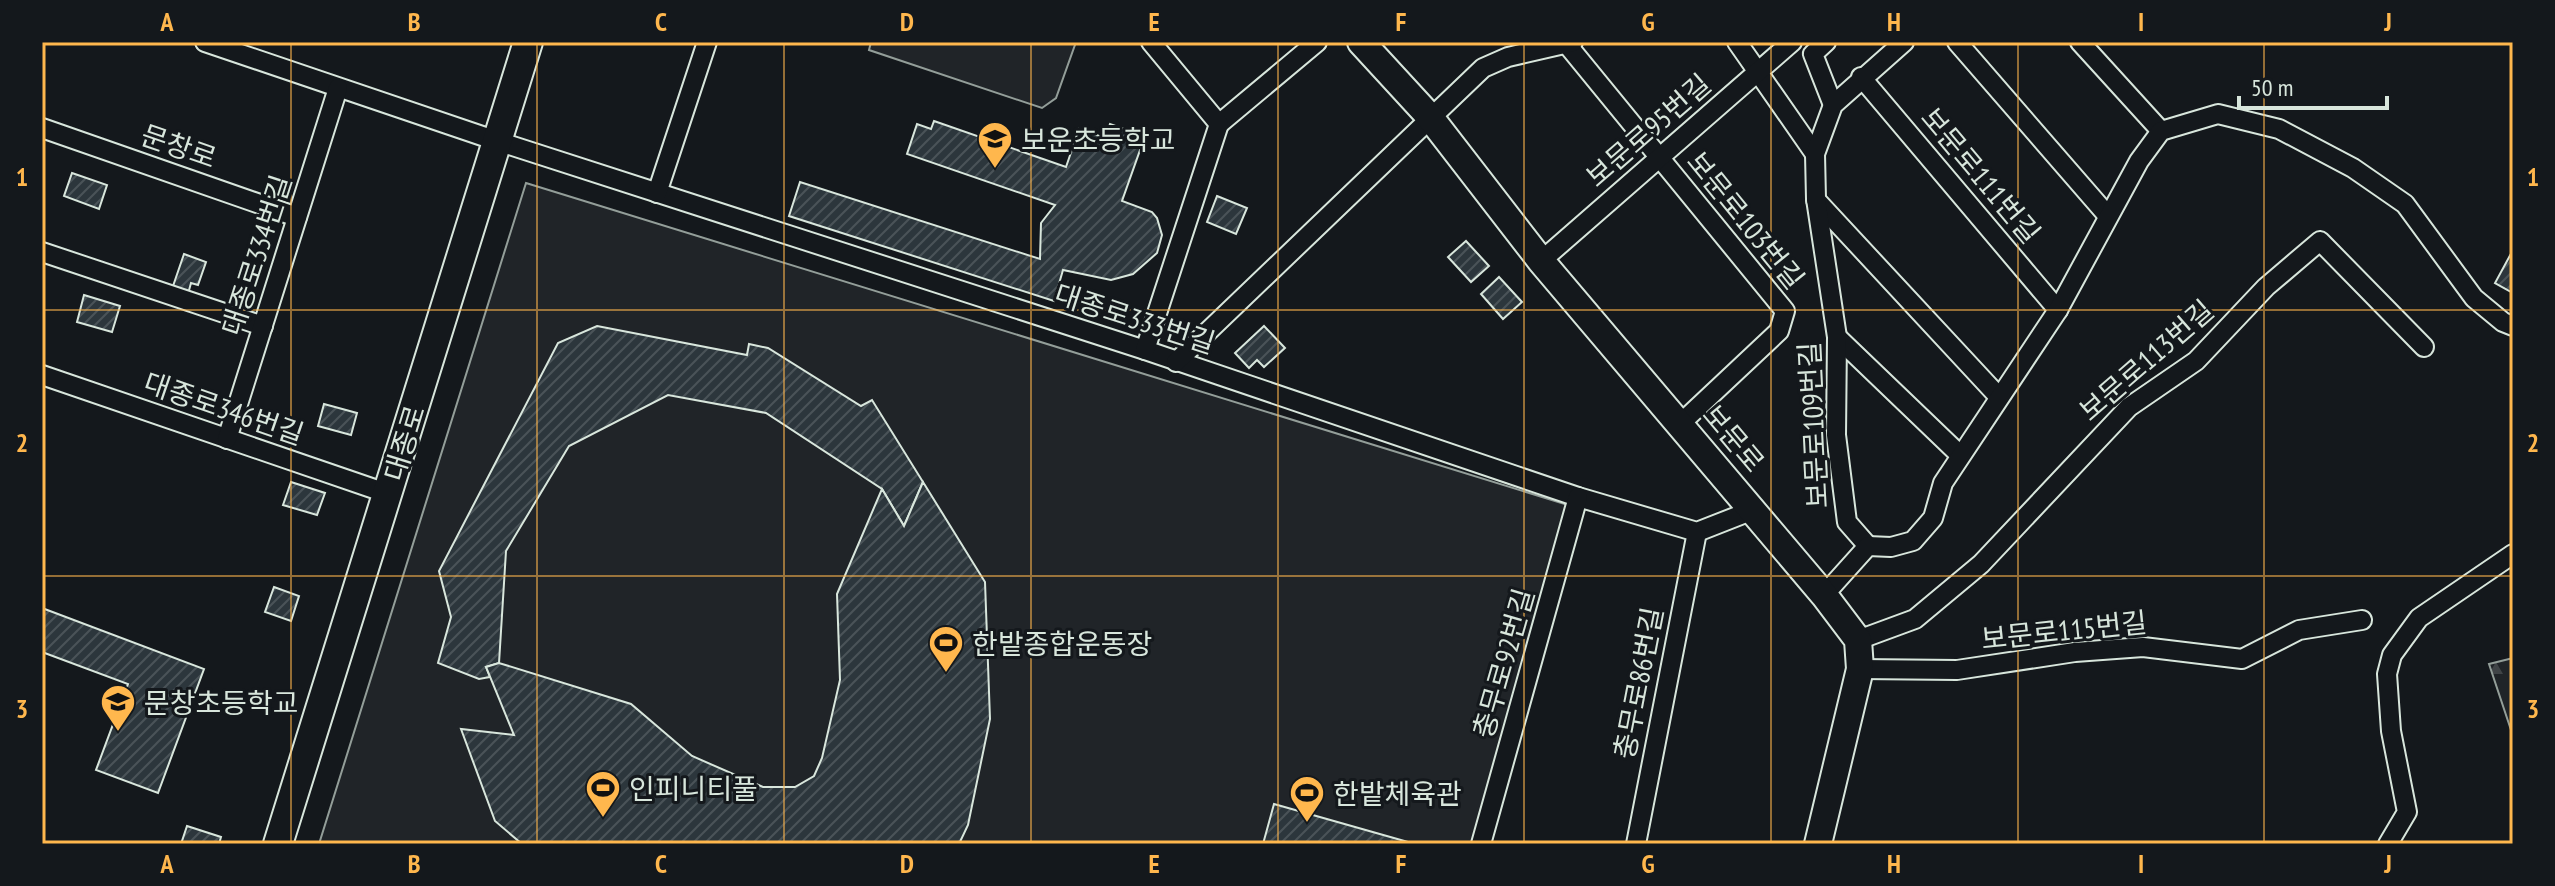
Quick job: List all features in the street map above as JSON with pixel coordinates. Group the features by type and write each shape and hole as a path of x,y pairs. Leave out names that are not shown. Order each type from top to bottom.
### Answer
{"main road":[{"name":"대종로","path":"278,844 528,42"},
{"name":"보문로","path":"1361,42 1429,116 1541,261 1753,510 1858,640"},
{"path":"1818,844 1860,669 1858,640"}],"street":[{"path":"205,42 497,141"},
{"path":"657,193 707,42"},
{"path":"1151,42 1219,124"},
{"path":"1145,350 1219,124 1317,42"},
{"path":"1737,42 1760,70 1815,154"},
{"name":"보문로95번길","path":"1541,261 1792,42"},
{"path":"1826,42 1813,54 1833,105"},
{"name":"보문로109번길","path":"1868,546 1847,522 1836,435 1837,337 1816,199 1815,154 1833,105 1904,42"},
{"path":"1957,42 2108,216"},
{"path":"2080,42 2161,131"},
{"path":"1176,362 1429,116 1483,68 1508,57 1568,43"},
{"name":"보문로103번길","path":"1568,43 1785,311 1779,331 1680,424"},
{"name":"보문로111번길","path":"1861,77 2058,310"},
{"name":"대종로334번길","path":"227,439 338,88"},
{"path":"1824,595 1868,546 1891,547 1913,541 1933,518 1943,483 2058,310 2139,161 2161,131 2218,114 2279,129 2353,168 2405,204 2474,298 2513,326"},
{"name":"문창로","path":"42,128 297,217"},
{"name":"대종로333번길","path":"497,141 1145,350 1578,497 1697,532"},
{"path":"1816,199 1999,397"},
{"name":"보문로113번길","path":"1858,640 1915,619 1981,564 2129,407 2196,361 2266,287 2320,241 2424,347"},
{"path":"42,252 263,326"},
{"path":"1837,337 1960,455"},
{"name":"대종로346번길","path":"42,375 389,494"},
{"name":"충무로92번길","path":"1481,844 1578,497"},
{"path":"1697,532 1753,510"},
{"name":"충무로86번길","path":"1636,844 1697,532"},
{"path":"2388,844 2407,812 2391,731 2387,674 2392,655 2419,618 2513,554"},
{"name":"보문로115번길","path":"1860,669 1957,670 2075,652 2143,647 2242,659 2299,630 2362,620"}],"green space":[{"path":"871,42 1076,42 1056,98 1042,108 869,50"},
{"name":"한밭종합운동장","path":"526,183 1568,505 1473,844 319,844"},
{"path":"2513,658 2513,736 2489,664"}],"building":[{"path":"934,121 1066,167 1079,129 1105,138 1110,124 1145,136 1122,201 1152,212 1157,218 1162,235 1157,253 1133,274 1111,280 1063,270 1054,301 789,216 800,182 1040,259 1041,223 1055,205 907,154 917,124 931,129"},
{"path":"72,173 107,185 99,209 64,196"},
{"path":"1217,196 1247,208 1236,234 1207,222"},
{"path":"1466,241 1489,266 1471,282 1448,257"},
{"path":"2513,250 2513,293 2495,283"},
{"path":"184,254 206,262 198,285 191,283 188,294 172,289"},
{"path":"1499,277 1522,302 1503,319 1481,294"},
{"path":"84,295 120,306 112,332 77,322"},
{"path":"597,326 747,355 749,344 768,348 861,406 872,400 923,482 904,526 882,489 766,413 668,395 569,446 506,551 499,663 486,667 490,677 479,679 438,663 451,617 439,571 558,343"},
{"path":"1264,326 1285,348 1264,367 1257,360 1249,368 1235,353"},
{"path":"324,404 357,413 351,435 318,426"},
{"path":"291,482 325,493 317,515 283,505"},
{"path":"923,482 985,582 990,719 968,825 959,844 522,844 495,821 461,729 514,735 486,667 499,663 631,704 692,756 763,787 795,787 814,776 822,758 840,680 837,594 882,489 904,526"},
{"path":"274,587 299,596 291,621 265,612"},
{"path":"42,608 204,669 158,793 96,770 128,684 42,652"},
{"name":"한밭체육관","path":"1274,804 1415,844 1263,844"},
{"path":"187,826 221,837 219,844 181,844"}],"place":[{"name":"보운초등학교","path":"995,170"},
{"name":"한밭종합운동장","path":"946,674"},
{"name":"문창초등학교","path":"118,733"},
{"name":"인피니티풀","path":"603,819"},
{"name":"한밭체육관","path":"1307,824"}]}
